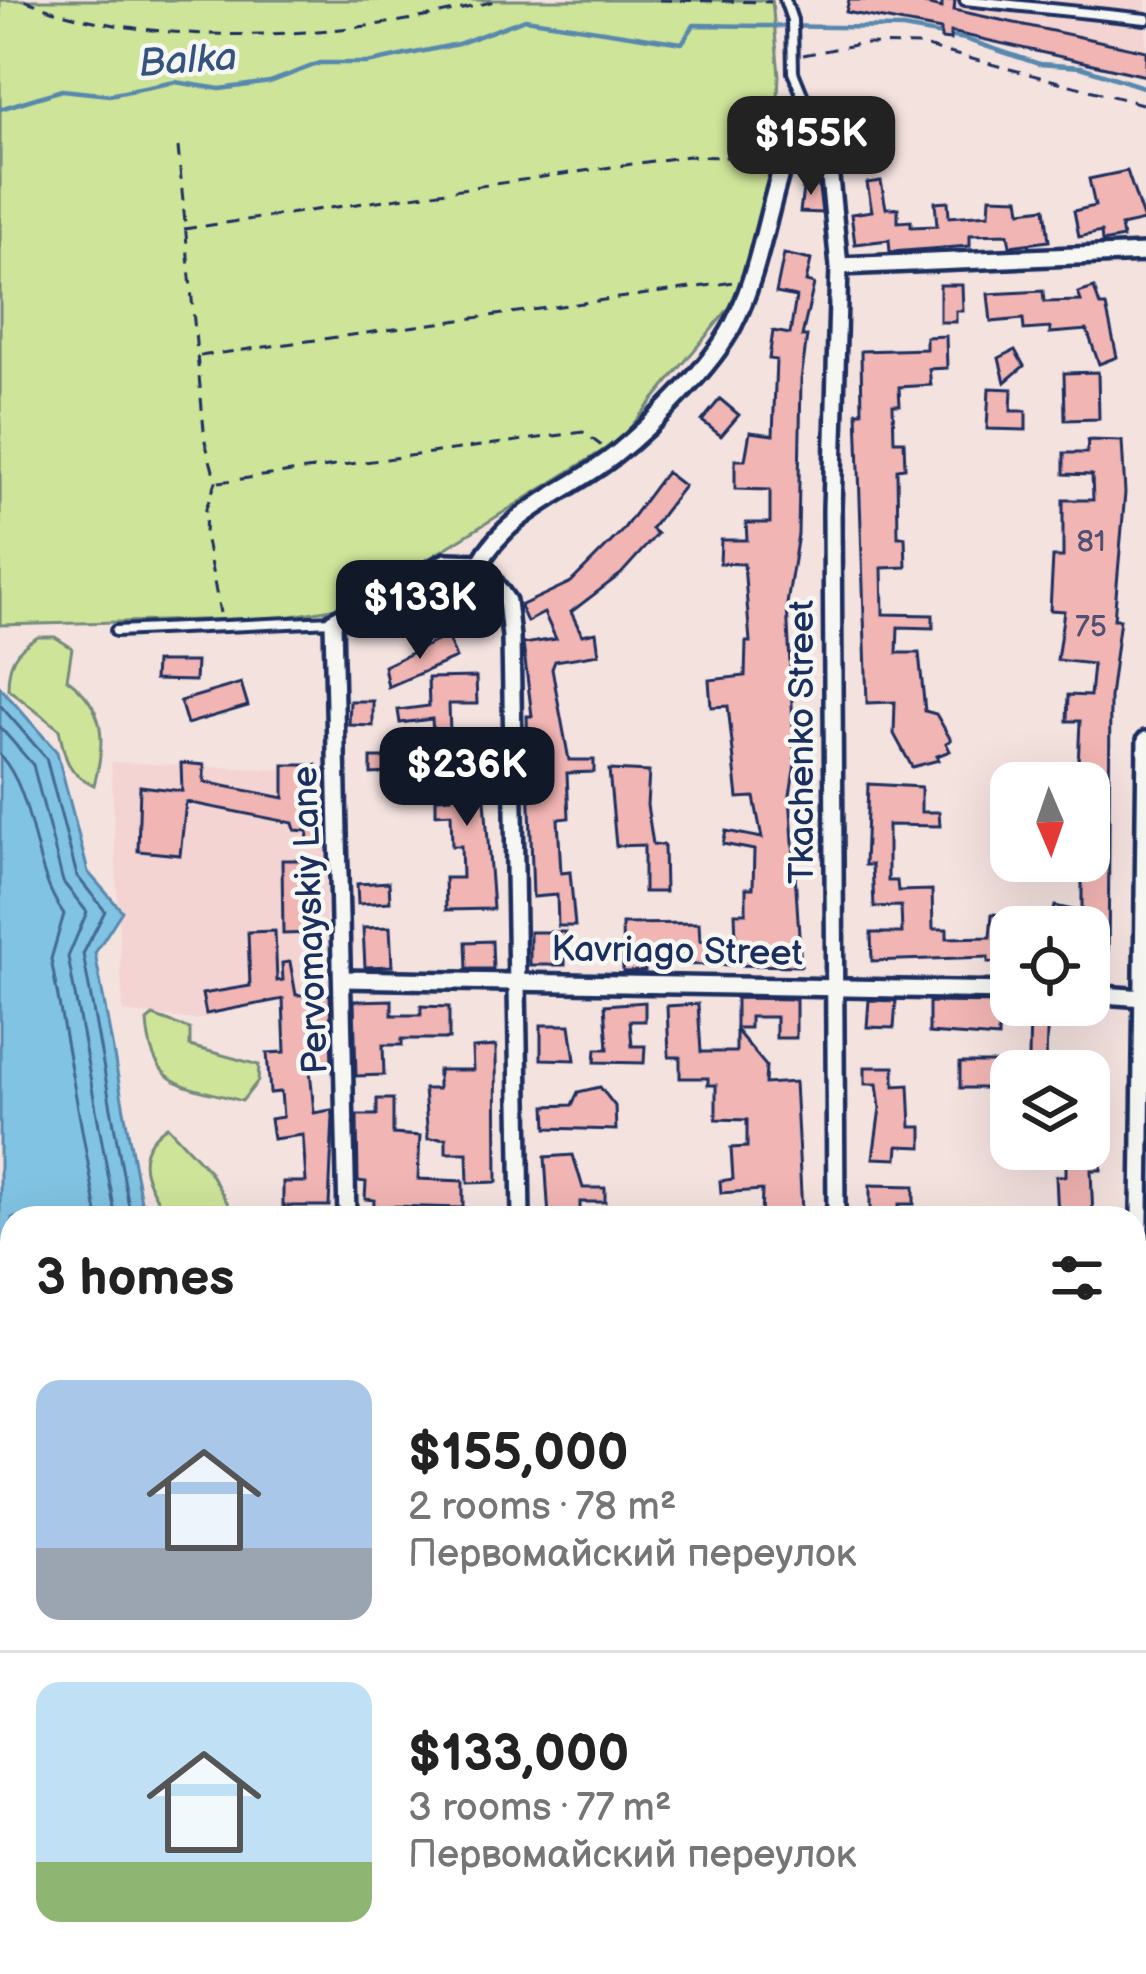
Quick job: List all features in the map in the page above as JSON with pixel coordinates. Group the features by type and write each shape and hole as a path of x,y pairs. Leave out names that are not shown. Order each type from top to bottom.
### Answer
{"street":[{"path":"481,563 491,543 538,503 615,455 720,343 732,326 748,281 785,158 828,158"},
{"name":"Tkachenko Street","path":"828,158 839,266 832,509 836,1206"},
{"path":"839,266 1146,253"},
{"path":"333,621 446,562 481,563"},
{"path":"481,563 507,602 511,637 520,1206"},
{"name":"Pervomayskiy Lane","path":"333,621 347,1206"},
{"path":"1141,1206 1146,740"},
{"name":"Kavriago Street","path":"342,979 990,990"},
{"path":"1110,996 1143,998"}],"lane":[{"path":"965,0 1146,19"},
{"path":"786,1 792,20 790,56 828,158"},
{"path":"116,631 333,621"}],"path":[{"path":"25,0 69,16 233,37 425,20 498,0"},
{"path":"659,0 786,1"},
{"path":"790,56 860,44 919,45 1146,105"},
{"path":"178,147 205,440 215,482 206,508 205,535 223,626"},
{"path":"184,229 688,155 785,158"},
{"path":"200,356 748,281"},
{"path":"215,482 583,432 615,455"}],"shaded area":[{"path":"858,0 1146,0 1146,70"},
{"path":"111,762 327,772 325,985 197,1020 123,1012"}],"green space":[{"path":"0,0 772,0 779,75 775,162 735,301 620,440 354,605 281,618 0,625"},
{"path":"38,637 55,637 72,648 67,679 89,701 100,726 94,785 72,770 59,729 8,689 14,658"},
{"path":"153,1016 190,1029 190,1046 259,1065 258,1081 242,1101 175,1081 164,1073 150,1044 147,1021"},
{"path":"167,1126 209,1171 229,1206 162,1206 145,1170 147,1147"}],"water":[{"path":"0,687 57,752 88,872 122,911 95,953 142,1206 0,1206"}],"building":[{"path":"849,0 906,0 942,8 942,0 955,0 954,10 1146,51 1146,76 951,32 950,40 941,39 941,30 846,12"},
{"path":"1127,171 1144,221 1121,226 1123,238 1102,242 1101,232 1079,237 1074,211 1095,206 1089,179"},
{"path":"804,181 818,181 822,213 800,212"},
{"path":"881,181 886,208 898,208 898,222 911,221 911,227 937,226 935,202 948,201 949,217 989,214 990,197 1019,198 1021,211 1045,208 1049,241 1010,246 1008,234 970,235 970,246 890,252 889,240 855,244 851,214 872,211 867,183"},
{"path":"784,254 811,260 806,282 814,284 802,336 807,336 801,380 798,534 787,604 795,764 790,795 801,966 645,964 645,971 623,972 622,924 699,923 700,941 736,939 735,913 746,913 746,888 753,888 754,850 723,844 726,831 762,838 754,797 738,798 728,706 711,707 709,680 745,676 746,642 750,642 744,564 720,563 721,540 747,540 746,523 770,523 770,490 735,489 735,460 745,460 750,432 773,435 776,360 769,359 773,331 790,334 796,297 776,293"},
{"path":"940,285 962,285 963,311 956,311 956,322 940,322"},
{"path":"1094,288 1100,306 1106,306 1117,357 1099,364 1087,330 1050,333 1050,328 1024,330 1023,319 991,322 988,294 1043,291 1044,302 1081,301 1078,293"},
{"path":"946,336 947,368 929,369 931,385 899,387 900,405 893,405 894,441 904,441 905,468 897,469 898,537 905,537 906,567 882,568 883,614 933,615 933,628 898,627 897,653 919,653 925,711 936,714 951,740 946,743 950,751 937,756 939,760 912,767 894,734 895,702 867,703 857,412 862,412 861,351 926,349 926,337"},
{"path":"1015,350 1024,366 1005,382 999,358"},
{"path":"1098,372 1099,419 1065,420 1064,373"},
{"path":"989,388 1012,389 1011,411 1026,411 1026,430 987,429"},
{"path":"720,399 739,415 721,436 702,421"},
{"path":"1088,440 1122,441 1125,493 1114,619 1120,619 1110,697 1110,762 1078,762 1080,721 1067,721 1068,695 1090,696 1093,664 1057,660 1064,611 1050,610 1053,557 1063,557 1063,500 1093,500 1092,475 1064,474 1064,453 1087,453"},
{"path":"666,472 684,486 651,529 657,534 621,574 571,612 582,635 596,632 599,654 555,661 552,669 569,760 594,760 594,772 567,773 569,818 558,819 561,873 570,872 575,926 558,926 557,895 533,897 527,716 532,716 523,644 556,639 544,613 527,622 520,606 571,582 622,531"},
{"path":"447,636 456,658 388,687 384,666"},
{"path":"155,662 196,662 195,681 154,680"},
{"path":"476,677 477,704 449,704 450,733 433,734 432,719 400,723 398,710 429,706 428,678"},
{"path":"241,683 248,706 187,724 180,701"},
{"path":"350,701 373,701 373,726 349,725"},
{"path":"455,745 481,745 493,909 446,910 445,878 462,878 461,846 452,846 451,813 436,814 436,798 451,797 450,771 433,771 433,758 455,758"},
{"path":"371,758 407,758 407,772 371,774"},
{"path":"181,763 204,765 204,782 284,798 284,765 316,765 314,812 325,814 323,844 307,846 308,831 295,830 293,823 186,802 180,855 138,851 140,786 182,791"},
{"path":"609,770 649,772 647,805 653,844 664,845 665,892 644,892 644,845 616,846"},
{"path":"868,784 921,787 921,812 939,812 940,826 888,825 888,881 897,881 898,891 932,890 933,929 947,929 947,938 990,937 990,962 988,957 872,961 871,933 902,933 901,906 874,907 872,865 865,865"},
{"path":"282,860 315,860 317,933 283,934"},
{"path":"389,882 390,902 358,904 357,884"},
{"path":"1082,882 1109,882 1108,906 1082,906"},
{"path":"390,927 392,966 365,967 363,928"},
{"path":"275,931 277,981 283,980 282,963 290,962 296,995 330,994 332,1068 310,1069 314,1113 331,1110 333,1115 329,1206 283,1206 283,1182 306,1182 303,1135 273,1139 270,1119 283,1117 281,1092 270,1093 267,1053 285,1052 283,999 206,1014 202,994 250,986 248,932"},
{"path":"530,932 565,932 565,965 530,965"},
{"path":"492,941 493,969 467,969 466,942"},
{"path":"736,998 796,999 796,1038 776,1038 776,1017 750,1017 750,1028 736,1028"},
{"path":"392,1000 392,1015 421,1015 421,1006 449,1007 449,1039 402,1039 402,1045 383,1045 384,1075 356,1076 354,1001"},
{"path":"869,1000 896,1001 894,1028 867,1027"},
{"path":"645,1002 645,1021 630,1021 632,1046 645,1046 644,1063 595,1062 596,1049 608,1049 605,1005"},
{"path":"929,1002 990,1003 990,1026 998,1026 998,1038 929,1033"},
{"path":"698,1004 701,1052 736,1052 736,1030 766,1066 765,1084 795,1082 802,1206 761,1206 762,1190 721,1193 720,1181 733,1179 731,1148 747,1147 747,1120 716,1119 716,1085 708,1085 708,1078 680,1078 680,1057 669,1057 667,1006"},
{"path":"541,1025 570,1025 575,1060 541,1059"},
{"path":"1030,1026 1047,1026 1046,1050 1029,1050"},
{"path":"496,1046 497,1182 468,1183 467,1153 446,1153 446,1138 428,1139 424,1089 438,1089 438,1070 473,1070 472,1048"},
{"path":"960,1063 990,1063 990,1088 960,1088"},
{"path":"865,1067 894,1067 894,1086 909,1085 911,1127 922,1127 922,1147 898,1146 897,1159 873,1158 880,1108 877,1084 865,1084"},
{"path":"600,1087 615,1106 616,1130 547,1128 546,1106 572,1105 578,1092"},
{"path":"377,1099 393,1099 393,1134 420,1136 418,1179 463,1181 463,1206 374,1206 374,1200 365,1199 366,1182 358,1181 357,1115 377,1115"},
{"path":"573,1155 583,1188 605,1188 605,1202 548,1206 545,1157"},
{"path":"1066,1170 1091,1170 1092,1206 1057,1206 1056,1176 1066,1176"},
{"path":"870,1185 914,1186 914,1204 870,1206"}],"waterway":[{"name":"Balka","path":"0,109 62,90 109,95 175,82 220,89 270,82 320,63 367,63 458,44 525,19 682,43 694,25 903,28 965,39 1039,64 1081,67 1146,88"}]}
